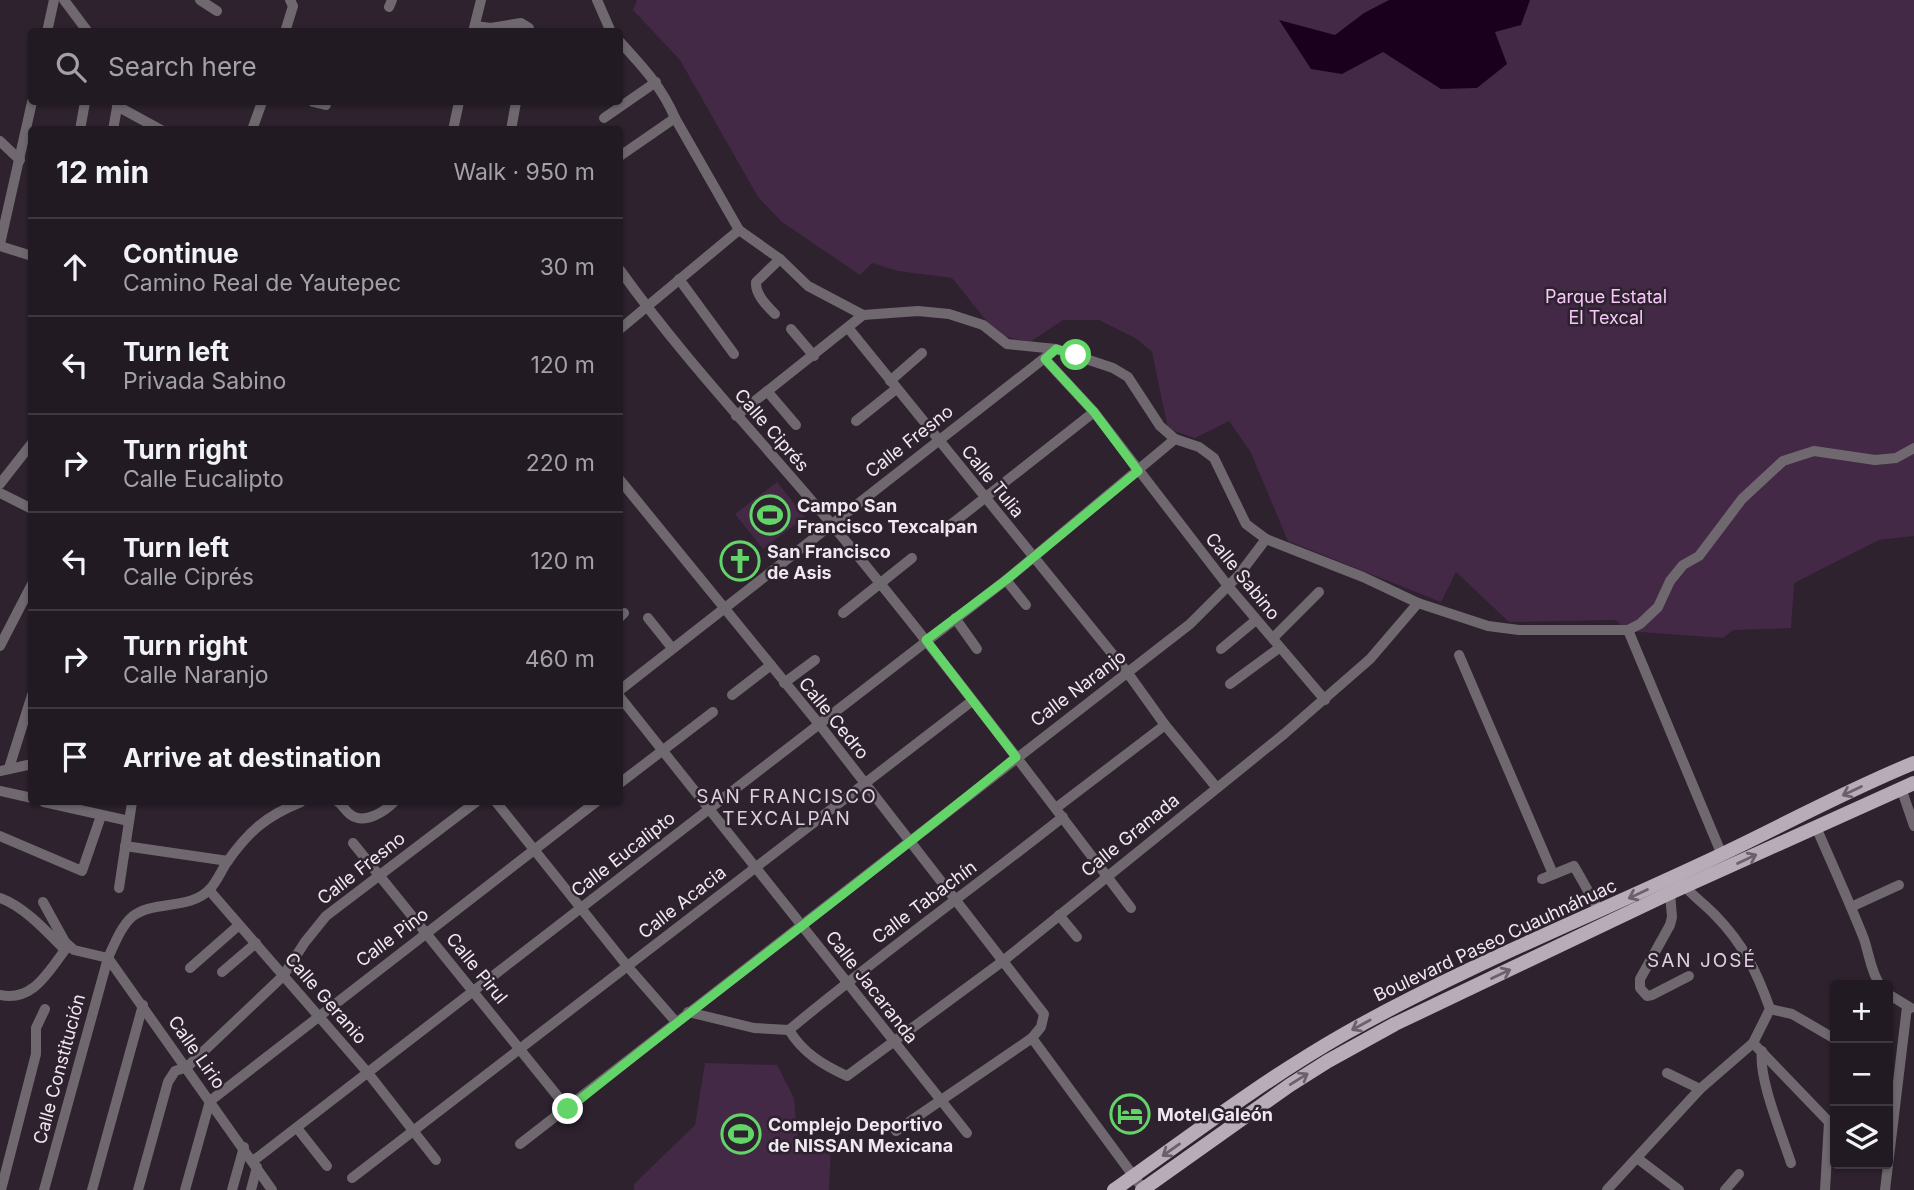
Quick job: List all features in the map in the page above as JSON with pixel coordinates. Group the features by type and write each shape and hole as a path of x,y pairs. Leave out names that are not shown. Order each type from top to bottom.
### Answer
{"main road":[{"name":"Boulevard Paseo Cuauhnáhuac","path":"1143,1190 1328,1061 1395,1024 1670,893 1680,882 1722,855 1815,808 1914,763"},
{"name":"Boulevard Paseo Cuauhnáhuac","path":"1114,1190 1275,1077 1346,1033 1481,965 1600,912 1816,827 1908,785"}],"street":[{"path":"48,28 54,0"},
{"path":"64,0 85,28"},
{"path":"200,0 217,11"},
{"path":"288,28 293,6 290,0"},
{"path":"474,28 481,0"},
{"path":"597,0 609,28"},
{"path":"491,28 521,23 529,28"},
{"path":"623,45 656,82 667,99 675,118 739,230 780,259 808,286 863,315 918,312 949,314 983,325 1007,344 1056,349 1113,368 1128,377 1160,426 1175,439 1199,447 1214,458 1246,524 1266,540 1363,577 1418,603 1488,626 1519,631 1628,630 1640,624 1658,607 1670,581 1683,565 1699,556 1742,499 1783,461 1814,451 1875,460 1896,458 1914,448"},
{"path":"623,105 656,82"},
{"path":"28,255 0,245 31,105"},
{"path":"81,126 84,105"},
{"path":"114,126 118,105"},
{"path":"120,105 154,126"},
{"path":"253,126 260,105"},
{"path":"454,126 458,105"},
{"path":"512,126 515,105"},
{"path":"604,118 623,105"},
{"path":"623,154 675,118"},
{"path":"0,141 20,160"},
{"path":"623,328 739,230"},
{"path":"775,314 755,288 756,282 780,259"},
{"name":"Calle Ciprés","path":"623,274 647,308 736,416 832,525 926,640 1131,908"},
{"path":"679,279 723,335 734,354"},
{"path":"736,416 849,329 863,315"},
{"path":"791,329 814,356"},
{"name":"Calle Tulia","path":"849,329 1127,672"},
{"name":"Calle Fresno","path":"623,688 1056,349"},
{"path":"856,421 922,353"},
{"name":"Calle Sabino","path":"1045,359 1094,412 1228,586 1325,700"},
{"path":"767,391 796,425"},
{"path":"949,526 1094,412"},
{"name":"Calle Eucalipto","path":"255,1164 297,1128 1006,580 1175,439"},
{"path":"0,484 28,448"},
{"path":"0,492 28,507"},
{"name":"Calle Cedro","path":"624,494 819,724 1044,1014 1041,1027 1032,1038"},
{"name":"Calle Naranjo","path":"520,1144 1190,624 1228,586 1266,540"},
{"path":"843,613 912,558"},
{"path":"1006,580 1026,605"},
{"path":"0,644 28,592"},
{"path":"1230,684 1276,643 1319,592"},
{"name":"Calle Granada","path":"789,1030 809,1055 847,1076 1003,961 1325,700 1370,659 1418,603"},
{"path":"648,618 672,648"},
{"path":"955,618 977,649"},
{"path":"1221,649 1256,620"},
{"path":"1628,630 1722,855"},
{"path":"1459,655 1553,874"},
{"path":"784,683 815,660"},
{"path":"732,695 771,666"},
{"path":"1127,672 1165,725 1217,788"},
{"name":"Calle Jacaranda","path":"623,701 967,1133"},
{"name":"Calle Acacia","path":"352,1178 972,701"},
{"path":"5,770 28,706"},
{"path":"623,781 712,712"},
{"name":"Calle Tabachín","path":"789,1030 956,901 1165,725"},
{"path":"5,770 28,765"},
{"path":"1908,785 1914,826"},
{"path":"0,790 28,797"},
{"path":"56,805 129,821"},
{"path":"119,888 132,805"},
{"path":"209,890 228,861 262,821 277,811 294,805"},
{"path":"341,805 351,815 361,818 383,813 391,805"},
{"name":"Calle Fresno","path":"138,1190 168,1082 175,1071 187,1067 283,976 304,942 326,916 472,805"},
{"path":"498,805 628,967 676,1022"},
{"name":"Calle Pino","path":"210,1101 592,805"},
{"path":"0,836 82,871 101,816"},
{"path":"1816,827 1851,907 1877,980"},
{"name":"Calle Pirul","path":"353,843 568,1109"},
{"path":"125,846 228,861"},
{"path":"1542,879 1574,866 1600,912"},
{"path":"1680,882 1715,914 1743,947 1759,977 1770,1009 1757,1047 1791,1163"},
{"path":"1851,907 1899,885"},
{"name":"Calle Geranio","path":"209,890 368,1073 436,1160"},
{"name":"Calle Constitución","path":"44,1190 108,958 116,939 132,917 149,909 193,900 209,890"},
{"path":"1670,893 1670,925 1640,979 1640,988 1647,996 1653,995 1689,976"},
{"path":"0,898 43,928 65,950 42,982 15,996 0,995"},
{"path":"43,902 65,942 74,950 108,958"},
{"path":"1059,915 1077,937"},
{"path":"190,968 239,925"},
{"path":"222,972 256,943"},
{"name":"Calle Lirio","path":"108,958 272,1190"},
{"path":"1885,1190 1900,1061 1911,1008 1893,997"},
{"path":"92,1190 143,1005"},
{"path":"1,1190 36,1054 36,1028 45,1009"},
{"path":"1770,1009 1792,1014 1830,1036"},
{"path":"688,1012 754,1028 789,1030"},
{"path":"896,1131 1032,1038 1143,1190"},
{"path":"1607,1190 1700,1089 1757,1047"},
{"path":"1757,1047 1829,1122 1825,1190"},
{"path":"1893,1059 1900,1061"},
{"path":"1667,1073 1700,1089"},
{"path":"185,1190 210,1101"},
{"path":"297,1128 327,1166"},
{"path":"232,1190 244,1147"},
{"path":"1637,1158 1679,1190"},
{"path":"251,1190 255,1164"},
{"path":"1725,1190 1739,1174"}],"green space":[{"name":"Parque Estatal El Texcal","path":"637,0 1914,0 1914,536 1879,540 1798,581 1794,584 1791,628 1733,630 1723,638 1627,631 1616,620 1509,622 1456,572 1441,602 1288,541 1250,451 1229,421 1195,438 1168,429 1152,352 1137,339 1099,320 1063,320 1030,342 998,335 952,278 898,271 872,263 860,275 782,222 758,197 680,60 633,10"},
{"name":"Campo San Francisco Texcalpan","path":"777,482 805,517 763,549 735,514"},
{"name":"Complejo Deportivo de NISSAN Mexicana","path":"705,1063 777,1065 794,1098 798,1143 831,1146 829,1190 634,1190 634,1184 695,1125"}],"shaded area":[{"path":"1389,0 1530,0 1521,25 1495,32 1507,64 1477,88 1441,89 1383,52 1342,74 1311,69 1279,20 1335,35 1364,13"}],"place":[{"name":"Campo San Francisco Texcalpan","path":"770,515"},
{"name":"San Francisco de Asis","path":"740,561"},
{"name":"Motel Galeón","path":"1130,1114"},
{"name":"Complejo Deportivo de NISSAN Mexicana","path":"741,1134"}],"district":[{"name":"SAN FRANCISCO TEXCALPAN","path":"787,807"},
{"name":"SAN JOSÉ","path":"1702,960"}],"route":[{"path":"568,1109 688,1012 911,843 1016,757 926,640 1006,580 1138,471 1094,412 1045,359 1056,349 1076,355"}]}
